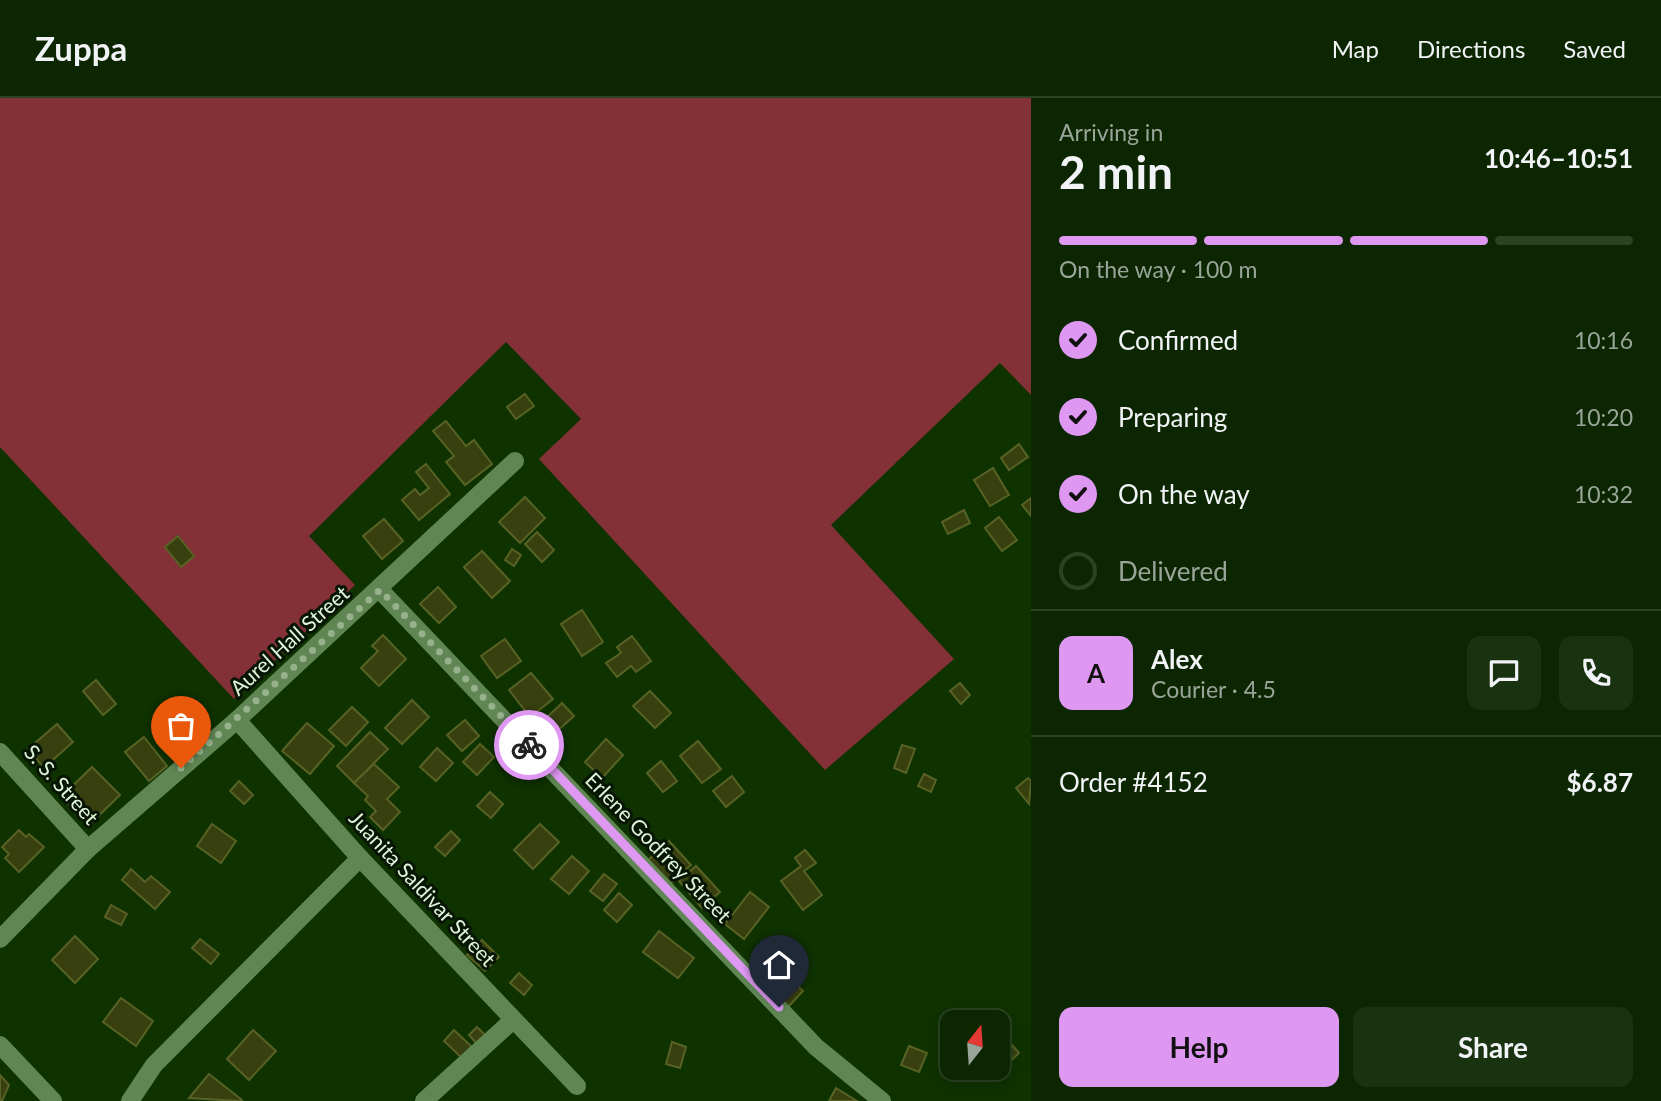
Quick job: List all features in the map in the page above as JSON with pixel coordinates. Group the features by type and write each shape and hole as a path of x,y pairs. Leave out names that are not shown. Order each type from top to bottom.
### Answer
{"street":[{"name":"Aurel Hall Street","path":"0,939 88,849 237,720 380,590 515,460"},
{"name":"Erlene Godfrey Street","path":"380,590 817,1047 882,1101"},
{"name":"Juanita Saldivar Street","path":"237,720 360,858 577,1086"},
{"name":"S. S. Street","path":"0,752 88,849"},
{"path":"130,1101 154,1065 360,858"},
{"path":"424,1101 513,1020"},
{"path":"0,1045 53,1101"}],"shaded area":[{"path":"0,98 1031,98 1031,395 1000,363 831,525 954,659 825,770 539,459 581,419 506,342 309,536 355,585 234,699 0,447"}],"building":[{"path":"525,394 534,406 516,419 507,407"},
{"path":"446,421 466,446 474,440 492,464 465,485 446,462 454,456 433,431"},
{"path":"1019,444 1028,457 1009,470 1001,458"},
{"path":"426,464 450,494 419,520 402,500 415,489 420,495 429,488 416,472"},
{"path":"993,468 1009,495 990,506 974,480"},
{"path":"525,497 545,518 520,543 499,522"},
{"path":"1031,498 1031,516 1022,505"},
{"path":"964,510 970,523 948,534 942,522"},
{"path":"999,517 1017,540 1002,551 985,528"},
{"path":"384,519 403,541 382,559 363,536"},
{"path":"537,532 554,550 542,562 525,544"},
{"path":"178,536 194,556 181,567 165,547"},
{"path":"512,549 521,555 514,566 505,560"},
{"path":"482,551 510,581 492,598 464,567"},
{"path":"438,587 456,607 439,623 420,604"},
{"path":"582,610 603,642 582,656 561,624"},
{"path":"383,635 406,659 379,686 361,668 378,651 372,646"},
{"path":"632,636 651,661 636,672 631,666 617,677 606,663 621,653 617,647"},
{"path":"505,639 521,661 497,678 481,656"},
{"path":"531,673 553,699 530,717 509,690"},
{"path":"96,680 116,704 103,715 83,691"},
{"path":"960,683 970,695 961,704 950,691"},
{"path":"650,691 671,713 655,728 633,706"},
{"path":"412,700 429,717 402,744 385,728"},
{"path":"562,703 574,716 555,733 544,720"},
{"path":"352,707 368,722 346,746 329,730"},
{"path":"465,720 479,736 462,751 447,735"},
{"path":"307,723 334,746 310,774 282,751"},
{"path":"57,724 73,742 44,768 28,749"},
{"path":"370,732 388,749 354,783 337,766"},
{"path":"144,737 167,766 149,781 125,752"},
{"path":"606,739 623,755 602,778 585,762"},
{"path":"698,741 721,769 702,783 680,756"},
{"path":"480,744 494,757 477,775 463,762"},
{"path":"902,745 915,749 906,773 894,768"},
{"path":"437,748 453,763 436,781 420,767"},
{"path":"661,761 677,781 663,792 647,773"},
{"path":"374,764 399,787 387,799 400,812 383,830 370,817 376,811 365,800 368,796 354,783"},
{"path":"92,767 120,795 89,825 61,797"},
{"path":"924,774 936,780 931,792 918,786"},
{"path":"732,776 744,792 726,807 713,791"},
{"path":"1028,778 1031,781 1029,804 1016,788"},
{"path":"239,781 253,795 244,804 230,791"},
{"path":"490,792 503,804 491,818 477,806"},
{"path":"212,824 236,841 221,863 197,846"},
{"path":"540,824 559,842 533,869 514,850"},
{"path":"19,830 26,837 29,834 44,847 19,872 5,858 9,854 2,847"},
{"path":"451,831 460,840 445,856 435,847"},
{"path":"669,841 691,865 669,885 647,861"},
{"path":"805,850 816,863 804,871 822,895 803,910 781,881 801,866 795,858"},
{"path":"572,856 589,871 569,894 551,879"},
{"path":"696,866 720,892 702,908 679,881"},
{"path":"131,869 145,882 151,876 170,892 155,909 122,880"},
{"path":"604,874 617,884 603,901 590,891"},
{"path":"750,892 769,907 744,939 725,924"},
{"path":"619,893 632,905 617,922 604,910"},
{"path":"111,905 127,914 121,925 105,917"},
{"path":"659,931 694,958 678,978 643,952"},
{"path":"75,936 98,959 75,983 52,960"},
{"path":"200,939 219,954 211,964 192,948"},
{"path":"482,940 499,957 485,971 467,955"},
{"path":"519,973 532,985 524,995 510,983"},
{"path":"783,973 803,991 788,1007 768,989"},
{"path":"121,998 153,1021 136,1046 103,1022"},
{"path":"477,1027 487,1037 478,1045 469,1035"},
{"path":"253,1030 276,1051 249,1080 227,1059"},
{"path":"454,1030 472,1047 462,1058 444,1041"},
{"path":"672,1042 686,1047 680,1068 666,1064"},
{"path":"1010,1043 1019,1053 1010,1061"},
{"path":"909,1046 927,1053 919,1072 901,1065"},
{"path":"209,1074 242,1100 189,1098"},
{"path":"0,1075 9,1085 2,1101 0,1101"},
{"path":"836,1088 857,1101 829,1101"}],"way so far":[{"path":"181,768 380,590 529,745"}],"route":[{"path":"529,745 779,1007"}]}
